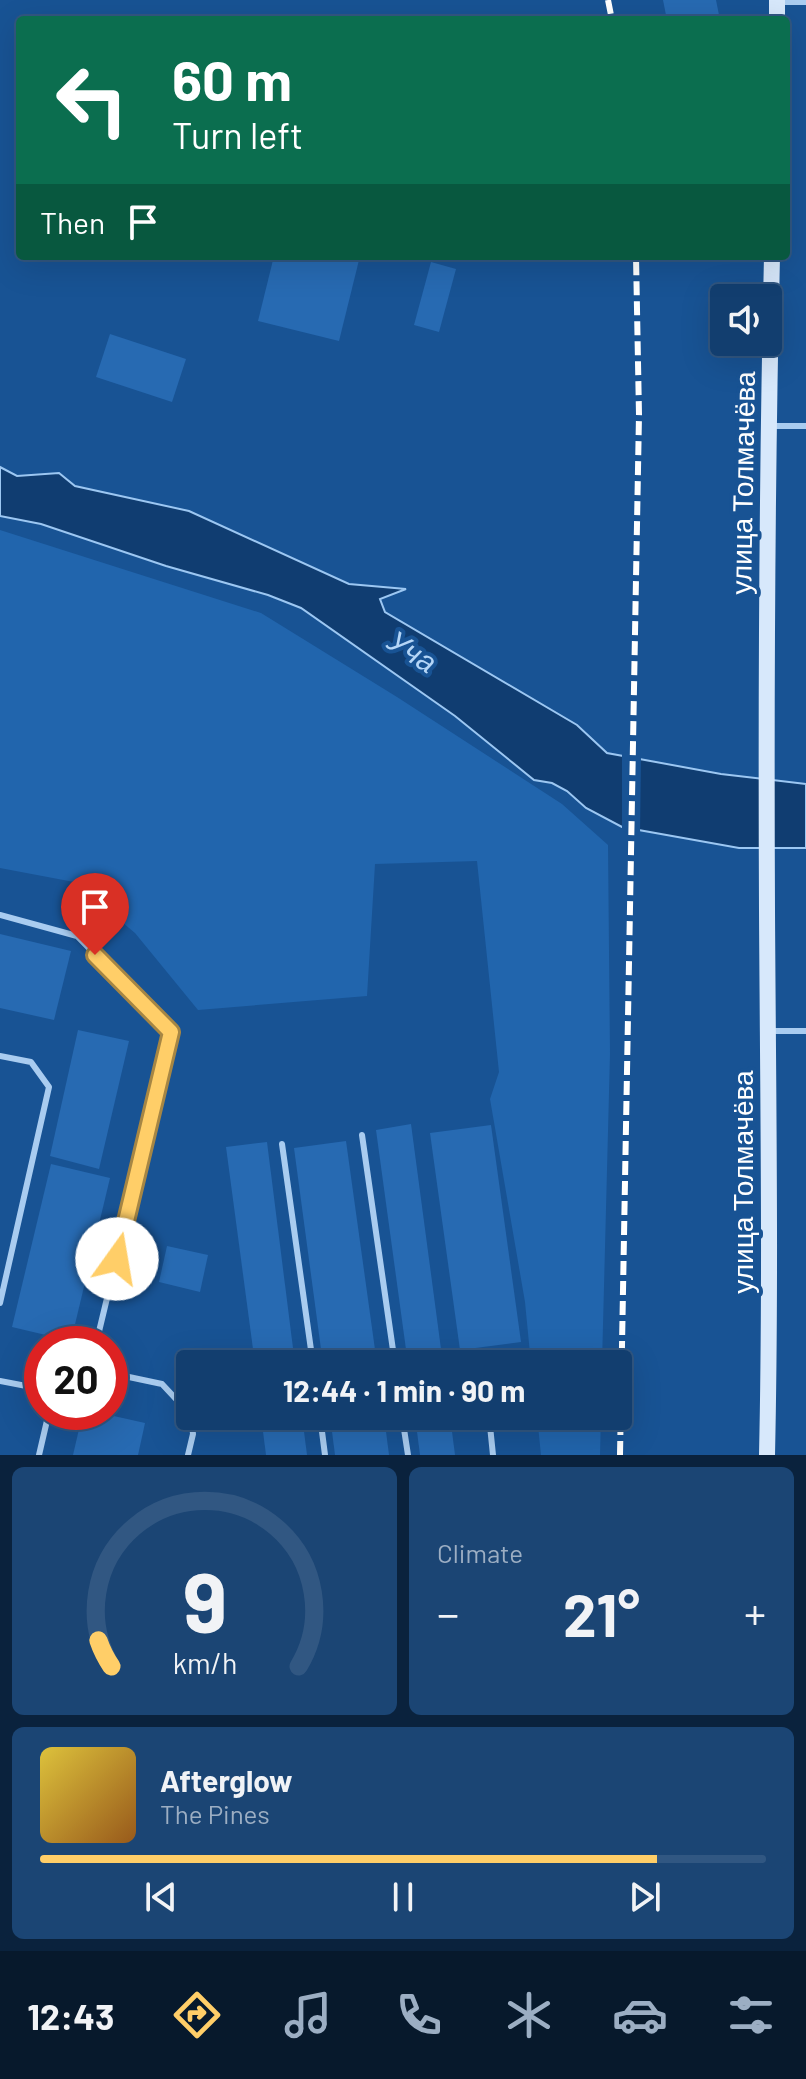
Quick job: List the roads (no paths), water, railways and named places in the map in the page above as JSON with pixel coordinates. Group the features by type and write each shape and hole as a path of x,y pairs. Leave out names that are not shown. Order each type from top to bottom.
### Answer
{"street":[{"name":"улица Толмачёва","path":"767,1455 771,1273 767,710 772,260"}],"lane":[{"path":"777,1 806,2"},
{"path":"769,426 806,426"},
{"path":"0,915 77,936 171,1032 100,1326"},
{"path":"768,1031 806,1031"},
{"path":"0,1056 31,1062 49,1087 0,1303"},
{"path":"362,1135 393,1350"},
{"path":"282,1144 311,1350"},
{"path":"128,1377 162,1384 176,1400"},
{"path":"0,1381 24,1386"},
{"path":"39,1455 45,1430"},
{"path":"188,1455 192,1430"},
{"path":"322,1430 325,1455"},
{"path":"404,1430 408,1455"},
{"path":"490,1430 493,1455"}],"water":[{"name":"Уча","path":"0,467 17,476 59,473 75,486 189,511 349,584 406,589 380,599 385,612 577,725 607,753 721,774 806,784 806,848 739,848 622,827 586,808 567,791 552,783 534,780 455,716 301,608 41,524 0,516"}],"railway":[{"path":"608,0 611,16"},
{"path":"620,1455 639,415 636,260"}]}
